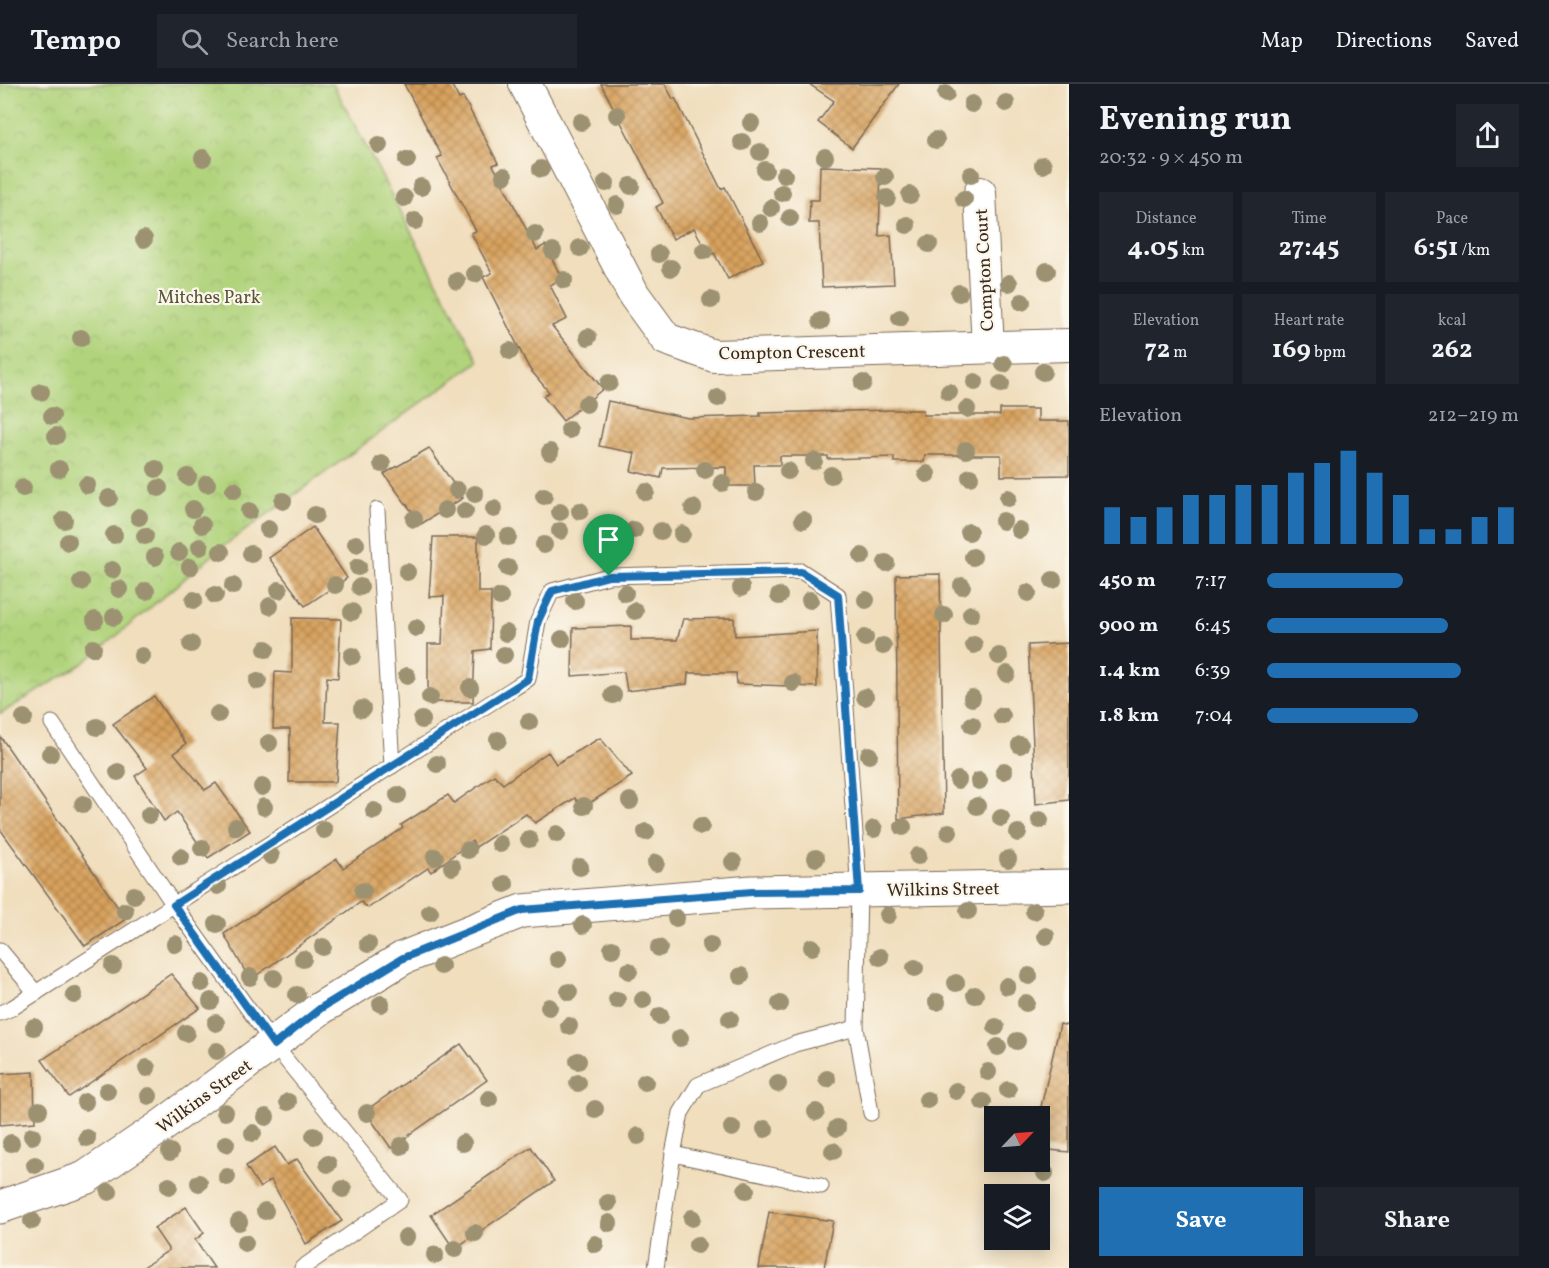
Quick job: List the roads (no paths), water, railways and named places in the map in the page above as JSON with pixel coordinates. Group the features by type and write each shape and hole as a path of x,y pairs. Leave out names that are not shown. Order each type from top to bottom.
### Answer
{"street":[{"name":"Compton Crescent","path":"525,84 634,295 666,339 714,356 1069,345"},
{"name":"Compton Court","path":"980,193 988,347"},
{"name":"Wilkins Street","path":"0,1207 85,1178 159,1128 321,1008 403,958 522,910 752,892 1069,886"}],"lane":[{"path":"377,510 392,766"},
{"path":"0,1013 36,993 528,679 538,621 552,591 609,576 801,572 838,595 859,891 856,1028 871,1113"},
{"path":"52,723 174,905 274,1045 400,1200 302,1268"},
{"path":"0,950 36,993"},
{"path":"652,1266 681,1113 698,1086 795,1044 856,1028"},
{"path":"673,1154 821,1186"}],"park label":[{"name":"Mitches Park","path":"209,297"}]}
